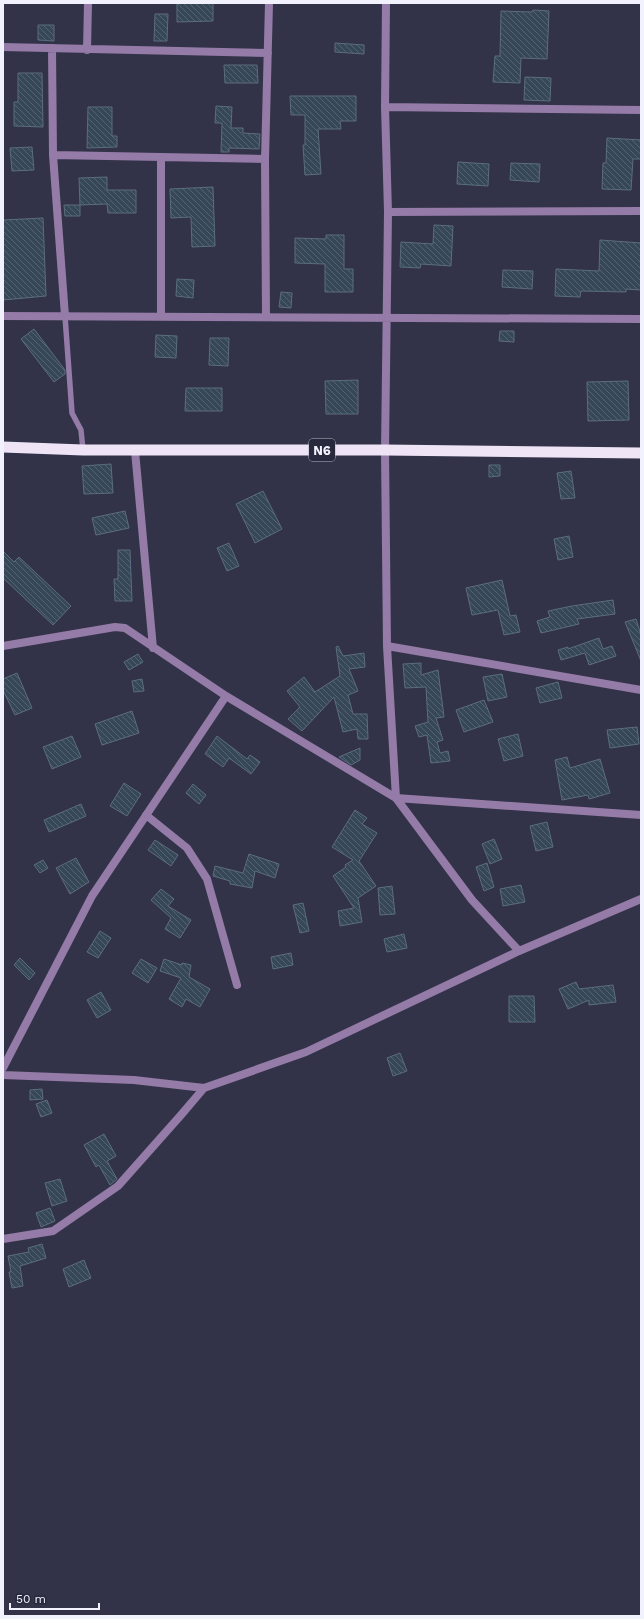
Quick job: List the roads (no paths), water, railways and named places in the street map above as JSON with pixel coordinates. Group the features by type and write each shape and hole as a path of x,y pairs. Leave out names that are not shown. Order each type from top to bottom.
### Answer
{"highway":[{"name":"N6","path":"3,448 135,451 385,450 641,453"}],"street":[{"path":"87,50 88,3"},
{"path":"266,316 265,159 269,3"},
{"path":"386,3 385,107 388,212 385,450 387,646 396,798"},
{"path":"3,47 268,53"},
{"path":"52,48 53,155 65,316"},
{"path":"385,107 641,110"},
{"path":"53,155 265,159"},
{"path":"161,157 161,316"},
{"path":"388,212 641,211"},
{"path":"3,316 386,316 641,319"},
{"path":"135,451 153,648"},
{"path":"3,646 115,627 125,628 226,696 396,798 472,900 519,952"},
{"path":"387,646 641,690"},
{"path":"3,1068 92,896 226,696"},
{"path":"396,798 641,814"},
{"path":"146,815 187,848 208,879 238,984"},
{"path":"3,1075 134,1080 204,1088 306,1052 519,952 641,899"},
{"path":"3,1239 53,1231 118,1186 204,1088"}],"lane":[{"path":"65,316 72,413 81,430 82,450"}]}
